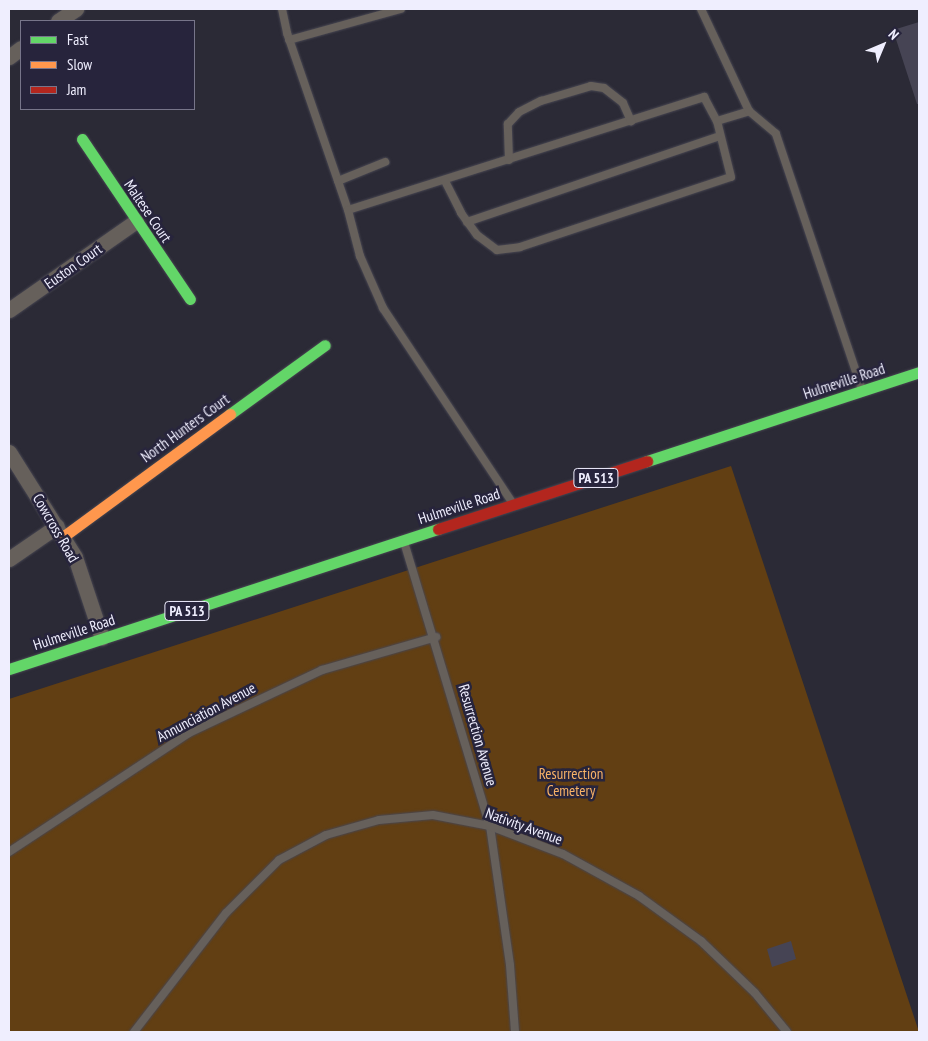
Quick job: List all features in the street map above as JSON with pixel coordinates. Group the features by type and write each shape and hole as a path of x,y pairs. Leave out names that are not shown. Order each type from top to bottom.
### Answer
{"main road":[{"name":"Maltese Court","path":"82,139 190,299"},
{"name":"North Hunters Court","path":"60,531 325,345"},
{"name":"Hulmeville Road","path":"9,669 919,372"}],"street":[{"path":"60,20 76,9"},
{"path":"9,57 20,49"},
{"name":"Euston Court","path":"9,310 136,221"},
{"name":"Cowcross Road","path":"9,452 60,531 88,591 102,638"},
{"path":"9,559 60,531"}],"lane":[{"path":"282,9 289,40 348,210 360,256 383,308 514,504"},
{"path":"289,40 401,9"},
{"path":"702,9 749,111 776,134 863,391"},
{"path":"509,160 508,124 519,112 541,101 591,86 604,88 623,103 630,121"},
{"path":"348,210 446,181 704,97 717,121 731,177 520,247 497,250 467,222 446,181"},
{"path":"717,121 749,111"},
{"path":"467,222 720,136"},
{"path":"338,181 386,162"},
{"name":"Resurrection Avenue","path":"404,540 436,637 490,826 510,965 515,1032"},
{"name":"Annunciation Avenue","path":"9,852 189,733 322,670 436,637"},
{"name":"Nativity Avenue","path":"134,1032 226,913 279,860 326,834 379,820 433,815 490,826 563,854 640,896 701,941 743,981 787,1032"}],"green space":[{"name":"Resurrection Cemetery","path":"731,466 919,1032 9,1032 9,699"}],"building":[{"path":"919,22 919,104 917,104 893,30"},
{"path":"791,941 796,959 772,967 767,949"}],"traffic: fast":[{"path":"82,139 190,299"},
{"path":"230,414 325,345"},
{"path":"647,461 919,372"},
{"path":"9,669 438,529"}],"traffic: slow":[{"path":"64,536 230,414"}],"traffic: jam":[{"path":"438,529 647,461"}]}
